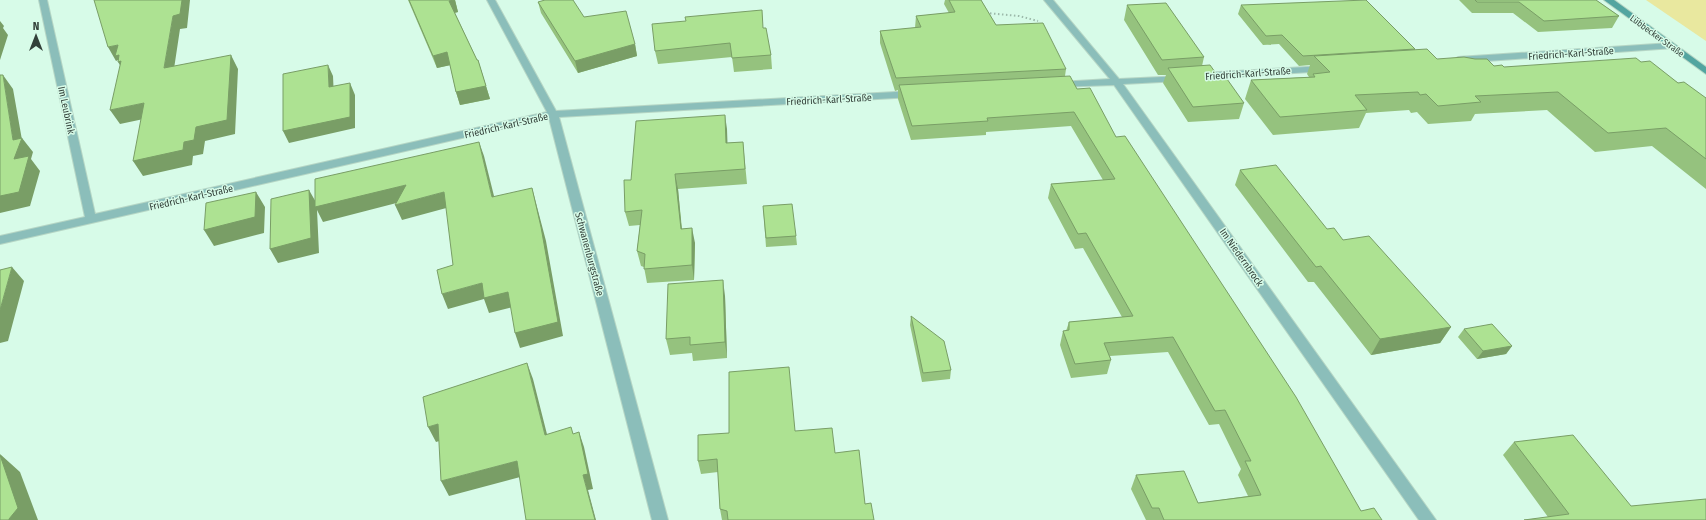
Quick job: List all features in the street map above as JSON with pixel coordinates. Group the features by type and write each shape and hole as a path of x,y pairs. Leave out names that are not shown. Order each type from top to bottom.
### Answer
{"street":[{"name":"Im Leubrink","path":"43,0 91,220"},
{"name":"Schwanenburgstraße","path":"491,0 553,114 660,520"},
{"name":"Im Niedernbrock","path":"1048,0 1117,82 1428,520"},
{"name":"Lübbecker Straße","path":"1608,0 1706,71"},
{"name":"Friedrich-Karl-Straße","path":"1449,61 1671,46"},
{"name":"Friedrich-Karl-Straße","path":"1046,86 1338,68"},
{"name":"Friedrich-Karl-Straße","path":"0,240 553,114 927,93"}],"path":[{"path":"980,12 1018,16 1040,22"}],"shaded area":[{"path":"1646,0 1706,0 1706,41"}],"building":[{"path":"94,0 182,0 180,14 173,16 164,68 231,55 227,120 196,127 194,140 184,142 183,150 133,161 144,103 110,110 121,61 118,62 119,55 115,56 118,45 108,47"},
{"path":"409,0 454,0 449,1 478,60 486,86 456,92 447,52 433,56"},
{"path":"545,0 573,0 584,17 626,11 635,44 575,61 538,2"},
{"path":"949,0 981,0 996,25 1043,23 1066,69 896,78 880,31 921,27 916,16 955,12"},
{"path":"1366,0 1415,49 1303,56 1282,35 1266,36 1241,5"},
{"path":"1475,0 1596,0 1619,16 1544,21 1519,2 1477,2"},
{"path":"1166,3 1204,57 1162,60 1127,5"},
{"path":"762,10 763,28 766,28 771,55 732,58 730,43 655,51 652,24 686,21 685,17"},
{"path":"1427,49 1437,59 1464,57 1487,59 1494,66 1502,65 1504,67 1636,58 1641,62 1650,61 1678,83 1684,82 1706,98 1706,159 1666,128 1608,133 1558,92 1475,96 1481,102 1438,106 1426,94 1420,95 1418,92 1355,95 1367,110 1280,117 1251,80 1315,77 1313,74 1330,72 1314,56"},
{"path":"328,65 329,87 350,83 350,117 283,131 283,74"},
{"path":"1210,65 1220,79 1227,79 1244,103 1193,107 1168,68"},
{"path":"0,75 3,75 13,140 22,138 14,159 29,156 19,192 0,196"},
{"path":"1070,76 1077,89 1090,88 1116,137 1125,136 1296,397 1361,511 1374,508 1382,520 1164,520 1159,508 1152,508 1136,475 1184,471 1198,503 1261,495 1245,461 1251,461 1225,410 1215,411 1173,337 1104,343 1111,360 1075,364 1063,331 1069,330 1069,322 1133,316 1086,233 1078,234 1051,184 1115,179 1074,112 987,118 988,121 912,126 899,85"},
{"path":"725,115 726,143 743,142 745,169 675,174 681,229 692,228 692,265 644,269 645,254 637,251 642,210 625,212 624,180 631,180 636,121"},
{"path":"479,142 492,197 532,188 541,227 558,322 515,333 508,292 484,298 482,283 442,294 437,270 453,265 444,192 395,205 406,185 315,207 315,179"},
{"path":"1276,165 1327,229 1334,228 1343,240 1369,236 1451,327 1380,339 1321,266 1316,267 1240,170"},
{"path":"309,190 311,238 270,249 271,199"},
{"path":"256,192 255,217 204,230 206,203"},
{"path":"792,204 796,236 766,238 763,206"},
{"path":"12,267 0,310 0,270"},
{"path":"723,280 725,342 690,345 690,337 666,339 668,284"},
{"path":"911,316 944,341 951,370 923,373"},
{"path":"1492,324 1512,346 1483,351 1464,329"},
{"path":"527,363 545,435 571,427 573,434 579,432 588,474 583,475 595,520 526,520 517,461 441,481 438,424 428,427 423,397"},
{"path":"789,367 795,431 832,428 835,453 859,450 865,504 871,503 874,520 728,520 727,511 720,509 717,459 698,461 698,435 729,433 729,372"},
{"path":"1573,435 1631,506 1706,499 1706,520 1524,520 1569,514 1514,442"},
{"path":"0,455 18,508 9,520 0,520"}]}
